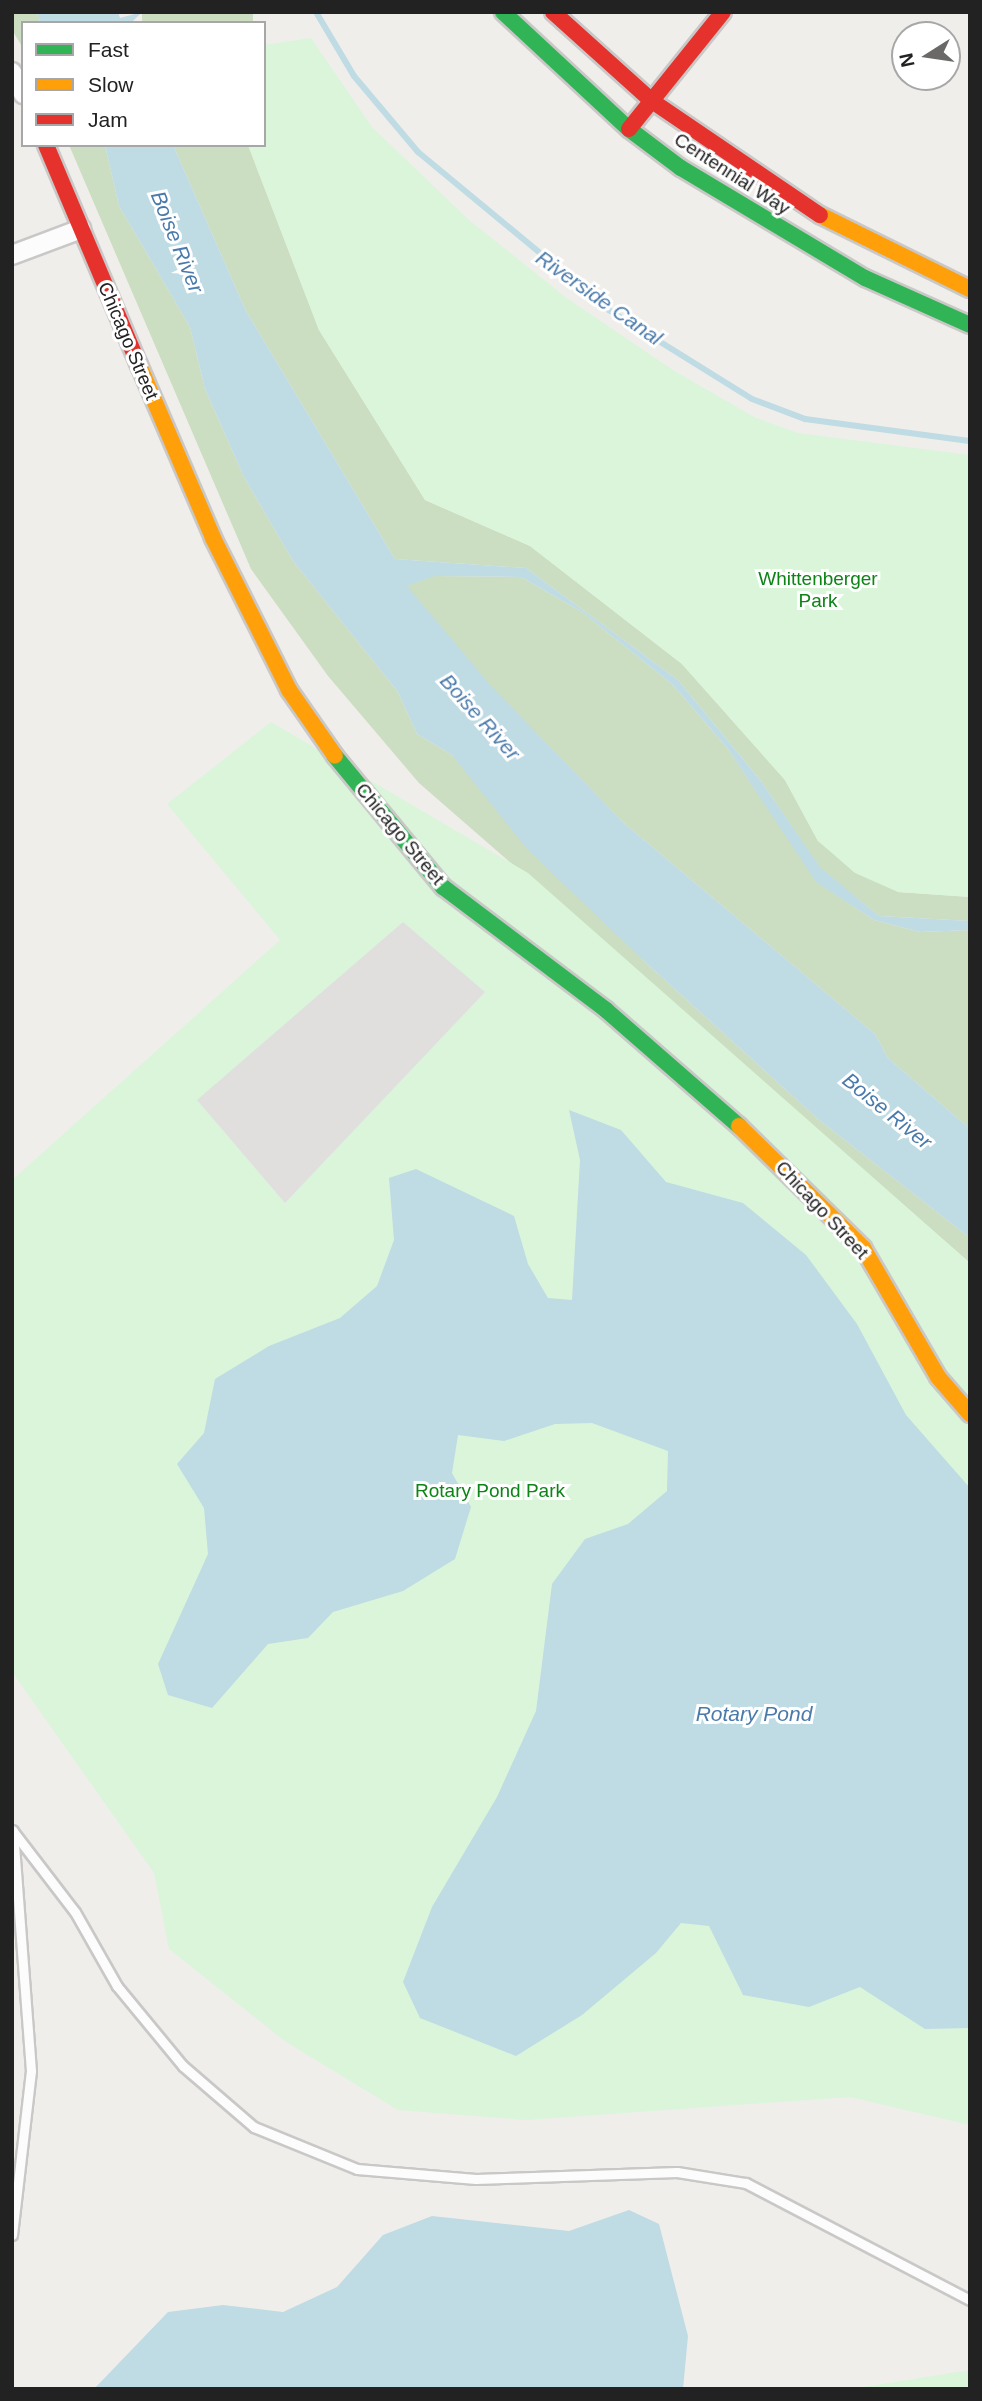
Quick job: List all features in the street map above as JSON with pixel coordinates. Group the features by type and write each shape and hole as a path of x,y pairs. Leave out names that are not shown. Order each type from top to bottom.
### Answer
{"street":[{"name":"Centennial Way","path":"503,12 629,129 761,221 970,326"},
{"name":"Centennial Way","path":"553,12 652,101 776,189 879,249 970,289"},
{"path":"629,129 723,12"},
{"path":"12,72 21,90"},
{"name":"Chicago Street","path":"47,147 213,538 289,690 340,763 443,887 616,1018 761,1145 863,1248 938,1377 970,1414"},
{"path":"12,255 81,229"}],"lane":[{"path":"12,1830 31,2071 12,2235"},
{"path":"12,1830 75,1912 125,1996 183,2067 254,2127 357,2169 476,2179 677,2172 746,2183 970,2300"}],"green space":[{"path":"12,12 36,12 40,21 21,21 21,45 12,30"},
{"path":"142,12 253,12 253,21 142,21"},
{"name":"Whittenberger Park","path":"311,38 372,127 469,220 568,299 673,370 754,417 798,433 970,455 970,897 898,892 855,873 818,841 785,780 682,664 530,546 425,500 319,330 249,147 266,147 266,45"},
{"path":"70,147 105,147 119,206 190,327 205,389 244,477 293,561 398,692 417,734 452,755 645,962 818,1119 970,1238 970,1263 419,783 328,676 251,569"},
{"path":"174,147 249,147 319,330 425,500 530,546 682,664 785,780 818,841 898,892 970,897 970,921 879,916 820,868 761,781 678,680 526,568 395,559 246,311"},
{"path":"434,576 521,577 582,612 673,685 728,749 817,882 874,920 920,932 970,930 970,1129 888,1058 875,1034 625,824 492,688 406,586"},
{"name":"Rotary Pond Park","path":"271,722 528,873 970,1263 970,2125 850,2097 526,2120 398,2110 286,2042 169,1949 154,1873 12,1672 12,1180 280,940 167,804"},
{"path":"970,2370 970,2389 850,2389"}],"shaded area":[{"path":"403,922 485,992 285,1203 197,1100"}],"water":[{"path":"36,12 118,12 120,18 142,12 133,21 40,21"},
{"name":"Boise River","path":"105,147 174,147 246,311 395,559 526,568 678,680 761,781 820,867 879,916 970,921 970,930 920,932 874,920 816,882 728,749 673,685 582,612 521,577 435,576 407,586 492,687 625,824 875,1034 888,1058 970,1129 970,1238 818,1119 645,962 527,849 452,755 417,734 398,692 293,561 244,477 205,389 190,327 119,206"},
{"name":"Rotary Pond","path":"569,1110 621,1130 666,1182 743,1203 806,1255 857,1324 906,1415 970,1488 970,2028 925,2029 860,1987 809,2007 743,1995 709,1926 681,1923 656,1953 582,2015 516,2056 420,2018 403,1982 432,1907 497,1797 536,1711 552,1584 585,1539 628,1524 667,1491 668,1451 592,1423 555,1424 504,1441 458,1435 452,1473 471,1507 455,1559 403,1591 333,1612 308,1638 268,1644 212,1708 168,1695 158,1664 208,1554 204,1508 177,1464 204,1433 215,1379 269,1346 340,1318 377,1286 394,1240 389,1178 416,1169 514,1216 528,1264 548,1298 572,1300 580,1160"},
{"path":"629,2210 659,2224 688,2336 683,2389 94,2389 168,2312 223,2305 283,2312 337,2287 383,2235 432,2216 569,2231"}],"waterway":[{"name":"Riverside Canal","path":"316,12 354,76 418,152 609,310 752,399 805,419 970,441"}],"traffic: fast":[{"path":"503,12 629,129 681,168 865,278 970,325"},
{"path":"335,756 443,887 606,1010 739,1126"}],"traffic: slow":[{"path":"820,215 970,289"},
{"path":"139,365 213,538 289,690 335,756"},
{"path":"739,1126 863,1248 938,1377 970,1414"}],"traffic: jam":[{"path":"553,12 652,101 820,215"},
{"path":"629,129 723,12"},
{"path":"47,147 139,365"}]}
